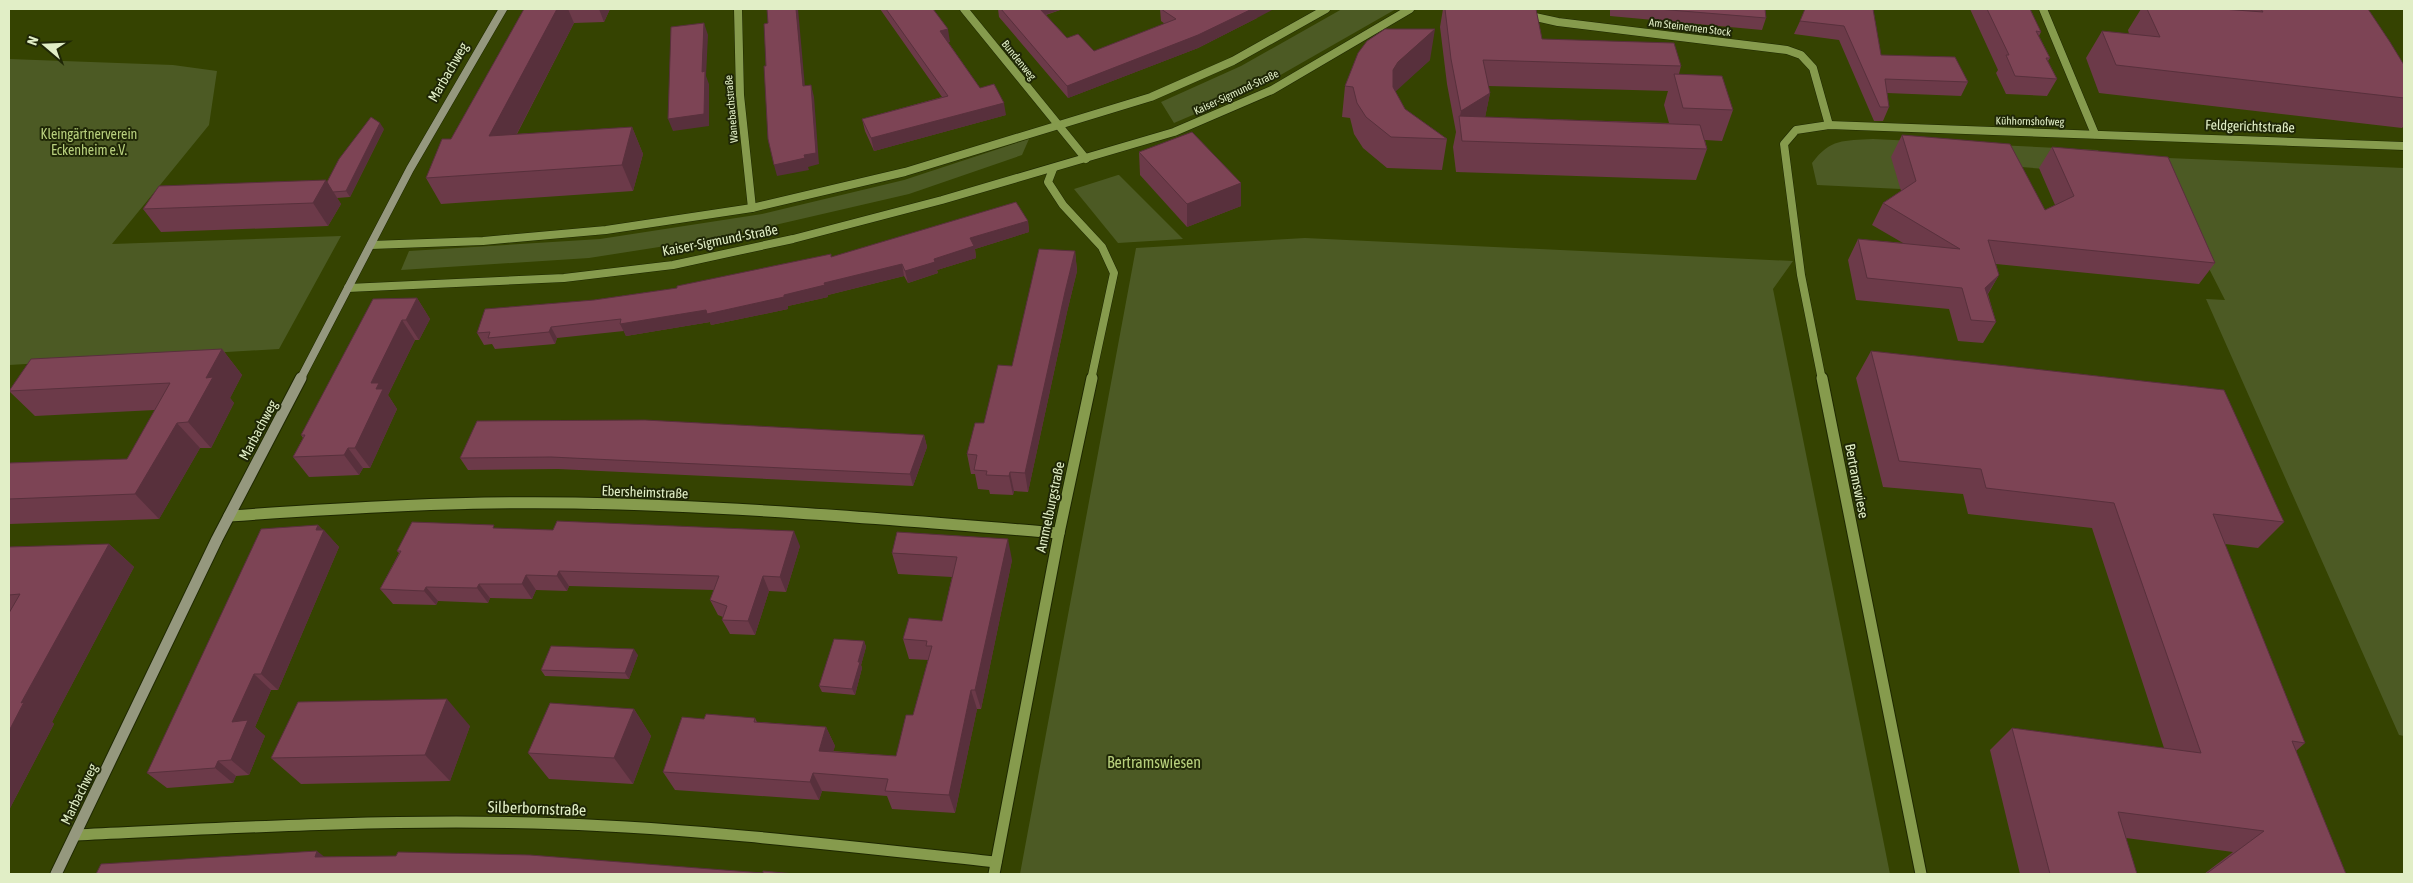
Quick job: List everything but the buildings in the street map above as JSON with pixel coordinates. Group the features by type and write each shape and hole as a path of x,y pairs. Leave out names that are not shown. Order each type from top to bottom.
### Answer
{"main road":[{"name":"Marbachweg","path":"56,874 229,516 410,169 503,9"}],"street":[{"name":"Wanebachstraße","path":"738,9 740,95 752,208"},
{"name":"Bundenweg","path":"964,9 1057,126"},
{"name":"Kaiser-Sigmund-Straße","path":"371,245 483,241 606,230 752,208 905,172 1057,126 1167,90 1233,61 1326,9"},
{"name":"Kaiser-Sigmund-Straße","path":"348,288 564,278 673,265 793,239 1086,159 1174,132 1272,90 1410,9"},
{"name":"Am Steinernen Stock","path":"1499,9 1558,22 1786,50 1802,55 1813,68 1829,125"},
{"path":"2043,9 2095,134"},
{"name":"Kühhornshofweg","path":"1829,125 2095,134"},
{"name":"Bertramswiese","path":"1829,125 1796,130 1784,144 1801,275 1921,874"},
{"path":"1057,126 1086,159"},
{"name":"Feldgerichtstraße","path":"2095,134 2404,146"},
{"name":"Ammelburgstraße","path":"995,868 1059,532 1114,273 1111,259 1103,246 1054,196 1048,182 1053,168"},
{"name":"Ebersheimstraße","path":"229,516 441,503 576,503 792,512 1059,532"},
{"name":"Silberbornstraße","path":"76,835 372,822 536,823 730,835 995,868"}],"green space":[{"path":"1342,9 1396,9 1263,85 1174,123 1161,102 1241,66"},
{"name":"Kleingärtnerverein Eckenheim e.V.","path":"9,59 173,65 217,71 209,125 112,244 341,236 279,349 9,365"},
{"path":"1029,139 1022,155 909,194 723,237 589,258 401,270 409,251 600,239 762,214 904,180"},
{"path":"1873,139 2098,150 2110,174 1892,157 1901,189 1817,185 1812,163 1825,149 1838,142"},
{"path":"2144,157 2404,168 2404,736 2399,735 2206,299 2225,300 2199,249"},
{"path":"1119,175 1183,239 1118,243 1074,189"},
{"name":"Bertramswiesen","path":"1305,238 1793,261 1773,289 1890,874 1020,874 1136,248"}]}
